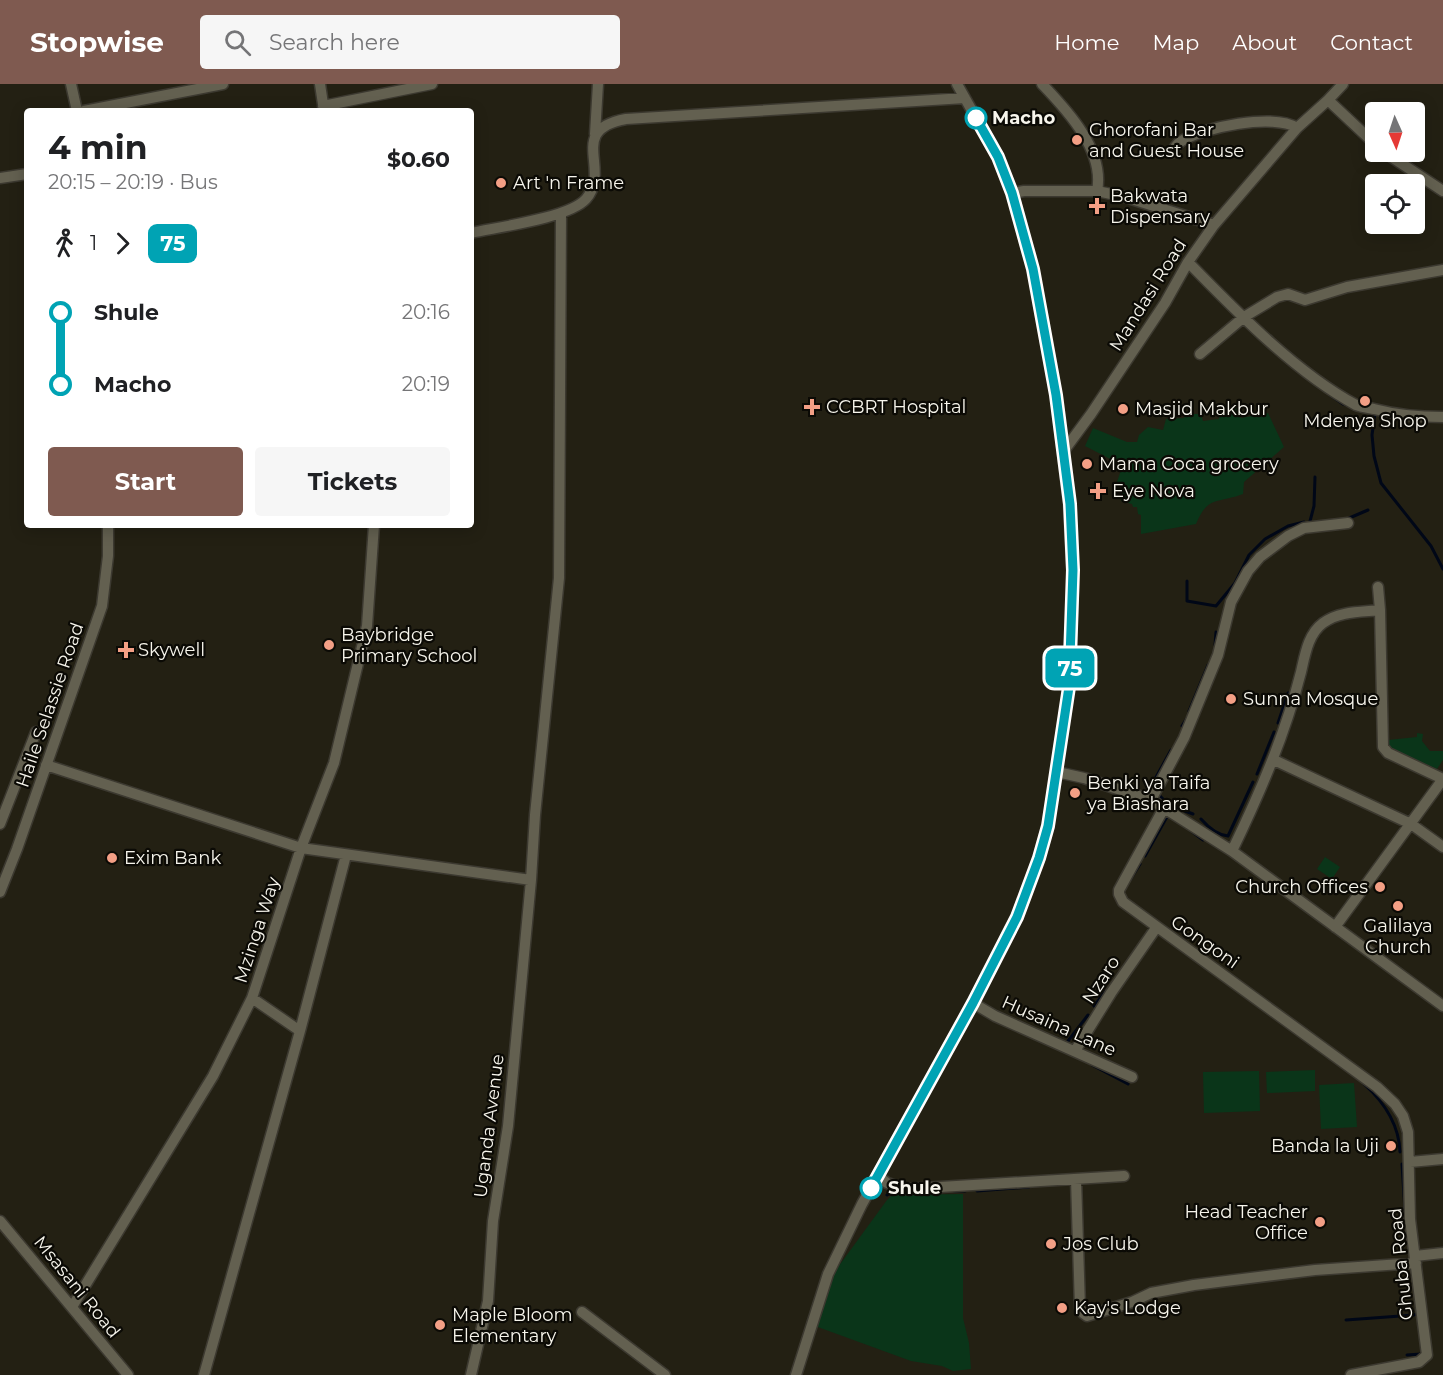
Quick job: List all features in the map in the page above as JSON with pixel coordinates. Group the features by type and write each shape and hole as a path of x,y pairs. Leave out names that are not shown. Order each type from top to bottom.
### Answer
{"street":[{"path":"71,84 76,108"},
{"path":"100,108 224,84"},
{"path":"320,84 323,108"},
{"path":"327,108 432,84"},
{"path":"474,232 561,214 578,206 587,198 594,180 598,84"},
{"path":"796,1375 828,1274 862,1204 1012,928 1028,889 1048,826 1069,687 1073,585 1070,504 1056,395 1033,269 1012,193 998,157 957,84"},
{"path":"1042,84 1071,116 1092,152 1098,169 1097,191"},
{"name":"Mandasi Road","path":"1063,452 1146,332 1188,262 1214,225 1297,128 1343,84"},
{"path":"595,134 602,126 626,119 965,98"},
{"path":"1328,100 1365,135"},
{"path":"1172,153 1181,141 1230,124 1287,122 1297,128"},
{"path":"1399,162 1443,191"},
{"path":"0,178 24,174"},
{"path":"1012,193 1024,190 1097,191 1125,197 1214,225"},
{"name":"Uganda Avenue","path":"471,1375 488,1301 491,1242 508,1126 536,805 559,578 561,214"},
{"path":"1188,262 1244,317 1314,380 1356,405 1406,416 1443,417"},
{"path":"1200,354 1244,317 1277,297 1288,294 1305,300 1347,287 1443,270"},
{"path":"1151,800 1184,738 1218,655 1230,602 1248,571 1260,557 1287,536 1304,528 1348,523"},
{"name":"Haile Selassie Road","path":"0,891 102,606 108,556 108,528"},
{"name":"Mzinga Way","path":"72,1307 213,1076 252,998 301,848 334,764 368,626 374,528"},
{"path":"1335,927 1443,779 1385,751 1378,587"},
{"path":"1232,851 1274,760 1311,636 1322,624 1333,617 1351,612 1380,610"},
{"path":"0,824 36,732"},
{"path":"1274,760 1411,824 1443,847"},
{"path":"46,765 301,848 531,880"},
{"path":"1057,771 1151,800 1232,851 1443,1006"},
{"name":"Gongoni","path":"1164,808 1119,894 1123,902 1377,1087 1395,1104 1403,1116 1408,1132 1410,1162"},
{"path":"204,1375 346,855"},
{"name":"Nzaro","path":"1075,1051 1111,993 1156,928"},
{"path":"252,998 300,1030"},
{"name":"Husaina Lane","path":"973,1003 994,1016 1132,1077"},
{"path":"1410,1162 1443,1159"},
{"name":"Ghuba Road","path":"1351,1375 1411,1364 1424,1359 1426,1355 1427,1343 1410,1219 1410,1162"},
{"path":"878,1176 887,1183 907,1189 1124,1176"},
{"path":"1076,1179 1080,1308 1087,1316 1132,1302 1151,1293 1194,1285 1415,1259 1443,1253"},
{"name":"Msasani Road","path":"0,1221 128,1375"},
{"path":"582,1312 665,1375"}],"green space":[{"path":"1238,407 1241,418 1268,413 1284,447 1244,482 1243,494 1209,504 1196,524 1141,534 1141,515 1138,514 1137,507 1121,501 1122,484 1117,482 1122,467 1085,446 1093,428 1127,442 1137,442 1139,435 1148,427 1163,430 1166,419 1184,418 1186,414 1201,414 1203,421 1219,419 1218,410"},
{"path":"1417,733 1423,734 1422,741 1430,751 1443,751 1443,760 1437,769 1388,748 1388,740 1417,737"},
{"path":"1325,857 1340,867 1332,879 1317,869"},
{"path":"1315,1070 1315,1091 1267,1093 1266,1072"},
{"path":"1259,1071 1260,1111 1204,1113 1203,1072"},
{"path":"1354,1083 1357,1127 1321,1129 1319,1085"},
{"path":"963,1194 963,1318 969,1343 971,1369 953,1371 942,1366 911,1361 815,1326 830,1278 892,1195"}],"waterway":[{"path":"1330,395 1350,406"},
{"path":"1375,413 1372,435 1374,456 1381,483 1431,546 1443,569"},
{"path":"1309,525 1314,506 1315,477"},
{"path":"1347,519 1368,510"},
{"path":"1187,581 1187,601 1216,606 1235,583 1249,555 1265,539 1288,526 1304,522 1305,526"},
{"path":"1215,645 1216,632"},
{"path":"1189,711 1208,665"},
{"path":"1278,723 1288,693"},
{"path":"1182,726 1187,718"},
{"path":"1257,774 1274,732"},
{"path":"1150,788 1171,750"},
{"path":"1201,819 1213,830 1228,836 1253,782"},
{"path":"1159,795 1169,805 1193,814"},
{"path":"1145,856 1168,815 1170,817"},
{"path":"1190,830 1203,840"},
{"path":"1130,880 1140,864"},
{"path":"1094,1006 1106,991"},
{"path":"1068,1041 1088,1015"},
{"path":"1092,1065 1128,1084"},
{"path":"1364,1084 1389,1114 1397,1132 1400,1152"},
{"path":"1402,1164 1405,1211"},
{"path":"977,1191 1029,1187"},
{"path":"954,1191 965,1191"},
{"path":"887,1195 902,1193"},
{"path":"1346,1320 1418,1313"},
{"path":"1407,1355 1421,1354"}],"bus line":[{"name":"75","path":"871,1188 973,1003 1017,917 1048,826 1069,687 1073,570 1070,504 1056,395 1033,269 1012,193 998,157 976,118"}],"place":[{"name":"Macho","path":"976,118"},
{"name":"Ghorofani Bar and Guest House","path":"1077,140"},
{"name":"Art 'n Frame","path":"501,183"},
{"name":"Bakwata Dispensary","path":"1097,206"},
{"name":"Mdenya Shop","path":"1365,401"},
{"name":"CCBRT Hospital","path":"812,407"},
{"name":"Masjid Makbur","path":"1123,409"},
{"name":"Mama Coca grocery","path":"1087,464"},
{"name":"Eye Nova","path":"1098,491"},
{"name":"Baybridge Primary School","path":"329,645"},
{"name":"Skywell","path":"126,650"},
{"name":"Sunna Mosque","path":"1231,699"},
{"name":"Benki ya Taifa ya Biashara","path":"1075,793"},
{"name":"Exim Bank","path":"112,858"},
{"name":"Church Offices","path":"1380,887"},
{"name":"Galilaya Church","path":"1398,906"},
{"name":"Banda la Uji","path":"1391,1146"},
{"name":"Shule","path":"871,1188"},
{"name":"Head Teacher Office","path":"1320,1222"},
{"name":"Jos Club","path":"1051,1244"},
{"name":"Kay's Lodge","path":"1062,1308"},
{"name":"Maple Bloom Elementary","path":"440,1325"}]}
